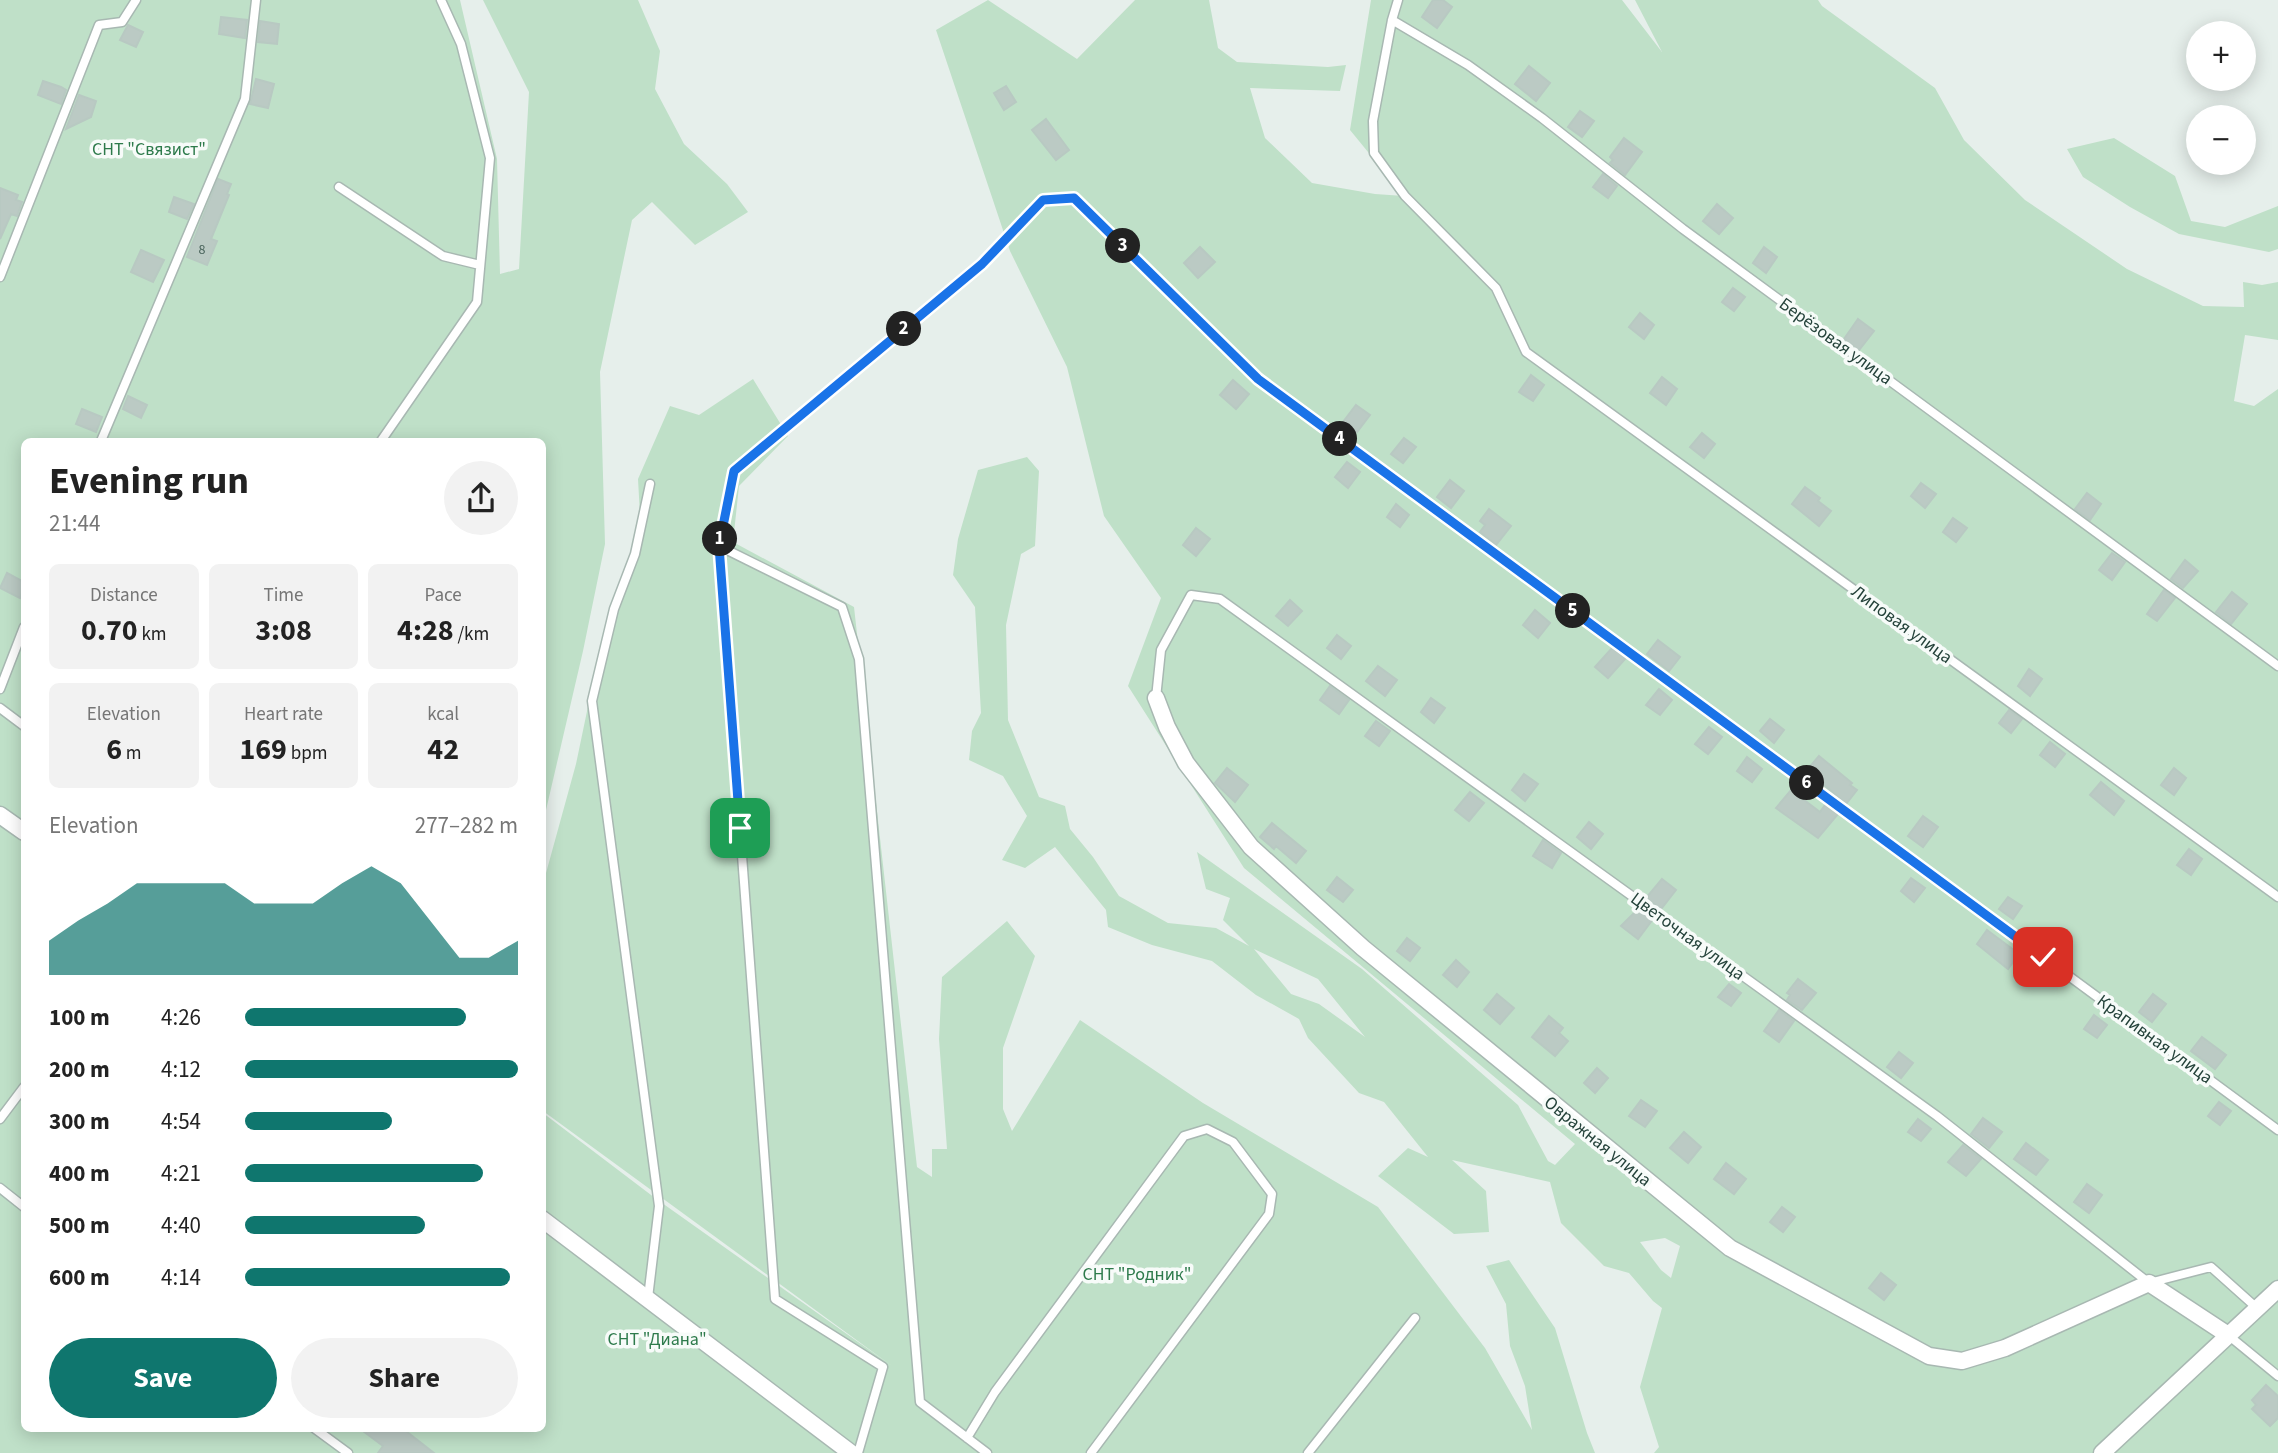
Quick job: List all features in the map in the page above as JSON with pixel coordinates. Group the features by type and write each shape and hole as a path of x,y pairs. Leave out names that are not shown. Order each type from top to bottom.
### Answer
{"street":[{"name":"Овражная улица","path":"1156,698 1167,727 1186,763 1251,847 1363,948 1730,1248 1929,1356 1962,1361 2005,1348 2149,1283"},
{"path":"0,814 21,830"},
{"path":"546,1222 851,1453"},
{"path":"2149,1283 2228,1335"},
{"path":"2102,1453 2278,1289"}],"lane":[{"path":"0,277 99,24 122,22 136,0"},
{"path":"102,438 245,99 256,0"},
{"path":"383,438 477,302 489,158 461,44 441,0"},
{"path":"1392,20 1398,0"},
{"name":"Липовая улица","path":"1392,20 1373,121 1374,153 1405,196 1496,288 1526,352 2278,897"},
{"name":"Берёзовая улица","path":"1392,20 1468,65 1542,118 1683,229 2278,666"},
{"path":"339,187 443,256 480,265"},
{"name":"Крапивная улица","path":"719,546 734,471 982,264 1043,200 1074,198 1258,379 2278,1130"},
{"path":"648,1298 659,1206 592,701 614,609 635,554 650,484"},
{"path":"719,546 842,607 859,659 920,1402 987,1453"},
{"path":"719,546 775,1298 883,1367 858,1453"},
{"name":"Цветочная улица","path":"1156,698 1161,650 1191,596 1220,599 1937,1116 2149,1283"},
{"path":"0,689 21,635"},
{"path":"0,708 21,724"},
{"path":"0,1119 21,1091"},
{"path":"967,1438 995,1392 1184,1136 1207,1129 1233,1142 1272,1194 1269,1214 1091,1453"},
{"path":"0,1188 21,1205"},
{"path":"2149,1283 2211,1267 2258,1309"},
{"path":"1308,1453 1415,1318"},
{"path":"2228,1335 2278,1376"},
{"path":"319,1432 348,1453"}],"green space":[{"path":"0,0 460,0 497,159 500,274 519,269 529,92 483,0 638,0 660,51 655,89 684,144 727,184 748,212 695,245 652,202 632,220 600,372 605,544 546,810 546,438 21,438 21,1432 546,1432 546,1115 655,1198 892,1366 546,1113 546,873 576,764 595,673 641,533 638,479 670,406 699,415 753,379 788,436 739,486 733,542 854,607 917,1167 932,1177 932,1149 947,1149 939,1039 942,977 1007,921 1035,956 1003,1048 1003,1109 1012,1131 1080,1020 1203,1103 1378,1207 1485,1348 1532,1430 1525,1386 1510,1346 1506,1304 1486,1266 1509,1260 1555,1328 1595,1453 0,1453"},
{"path":"988,0 1077,59 1135,0 1209,0 1218,48 1237,62 1328,67 1346,65 1340,91 1250,88 1265,138 1312,183 1404,196 1350,130 1371,0 1622,0 1662,52 1635,0 1818,0 1822,6 1935,88 1964,140 2025,200 2127,269 2203,306 2244,307 2243,282 2262,285 2278,282 2278,340 2245,335 2234,401 2254,406 2278,389 2278,1453 1654,1453 1659,1447 1640,1387 1662,1308 1629,1273 1604,1266 1561,1223 1550,1182 1452,1160 1486,1191 1489,1232 1454,1234 1378,1176 1408,1148 1428,1157 1384,1102 1359,1093 1308,1038 1299,1019 1256,995 1212,961 1152,945 1108,927 1106,910 1055,847 1025,868 1002,860 1027,816 1003,776 969,760 972,731 981,713 975,607 953,575 958,539 978,470 1027,457 1039,471 1035,546 1021,554 1006,625 1008,720 1039,797 1065,806 1070,829 1119,896 1168,923 1216,928 1249,946 1223,920 1230,898 1206,889 1197,852 1362,969 1518,1105 1548,1161 1555,1165 1575,1144 1244,868 1128,686 1161,598 1104,516 1067,367 1010,251 936,30","holes":["1254,949 1318,979 1365,1037 1319,1004 1291,994","1665,1238 1680,1246 1671,1278 1661,1270 1640,1242"]},
{"path":"2114,138 2175,176 2191,221 2225,227 2278,206 2278,249 2269,252 2179,234 2083,177 2067,149"}],"building":[{"path":"1433,0 1443,0 1452,7 1437,28 1422,17"},
{"path":"221,17 247,20 245,38 219,34"},
{"path":"260,21 279,24 277,44 258,42"},
{"path":"128,25 143,32 136,47 120,40"},
{"path":"1529,66 1550,83 1536,101 1515,84"},
{"path":"256,79 274,84 268,108 250,104"},
{"path":"43,81 66,90 61,104 38,95"},
{"path":"1006,86 1016,102 1004,110 994,93"},
{"path":"79,95 96,101 91,117 66,129"},
{"path":"1580,111 1594,121 1582,137 1568,127"},
{"path":"1046,119 1069,150 1056,160 1032,130"},
{"path":"1624,138 1642,152 1625,175 1610,163 1613,160 1610,157"},
{"path":"1603,174 1617,186 1608,198 1593,187"},
{"path":"218,179 231,184 211,239 217,241 207,265 187,257"},
{"path":"0,188 18,195 16,200 22,202 17,216 11,214 0,239"},
{"path":"174,197 194,204 187,219 169,212"},
{"path":"1717,204 1733,218 1719,234 1703,221"},
{"path":"1200,247 1215,262 1198,278 1184,263"},
{"path":"1764,247 1777,257 1766,273 1753,263"},
{"path":"141,250 164,260 153,282 131,272"},
{"path":"1733,288 1745,297 1734,311 1722,302"},
{"path":"1640,313 1654,325 1644,339 1629,327"},
{"path":"1858,319 1874,331 1859,350 1844,339"},
{"path":"1531,375 1544,385 1533,401 1519,392"},
{"path":"1662,377 1677,389 1666,405 1650,393"},
{"path":"1233,380 1249,394 1236,409 1220,395"},
{"path":"128,396 147,405 141,418 123,409"},
{"path":"1356,405 1370,415 1357,432 1343,422"},
{"path":"82,409 102,417 96,432 76,424"},
{"path":"1702,433 1715,444 1704,458 1690,447"},
{"path":"1404,438 1416,447 1403,463 1391,454"},
{"path":"1347,462 1360,472 1348,488 1335,477"},
{"path":"1450,480 1464,491 1451,508 1437,497"},
{"path":"1921,483 1936,494 1925,508 1911,496"},
{"path":"1805,487 1831,511 1819,526 1792,504"},
{"path":"2087,493 2101,504 2090,520 2075,509"},
{"path":"1396,504 1409,515 1400,527 1387,517"},
{"path":"1489,509 1511,526 1496,545 1480,532 1485,525 1480,521"},
{"path":"1953,518 1967,528 1956,542 1943,532"},
{"path":"1196,528 1210,539 1196,556 1183,545"},
{"path":"2112,553 2125,562 2112,580 2099,570"},
{"path":"2185,560 2198,571 2183,588 2171,579"},
{"path":"7,573 21,580 20,598 0,588"},
{"path":"2164,590 2175,598 2157,621 2147,614"},
{"path":"2232,592 2247,604 2231,624 2216,612"},
{"path":"1290,600 1302,611 1288,626 1276,616"},
{"path":"1535,610 1550,623 1538,638 1523,625"},
{"path":"1337,635 1351,646 1341,659 1327,648"},
{"path":"1658,640 1680,657 1669,671 1647,654"},
{"path":"1612,648 1626,658 1608,678 1595,667"},
{"path":"1378,666 1397,680 1385,696 1366,681"},
{"path":"2029,669 2042,679 2030,696 2018,686"},
{"path":"1330,686 1349,700 1339,714 1320,700"},
{"path":"1659,689 1672,700 1660,715 1646,705"},
{"path":"1431,698 1445,708 1434,723 1421,712"},
{"path":"2009,710 2022,719 2011,733 1999,723"},
{"path":"1770,719 1784,730 1774,743 1760,731"},
{"path":"1376,721 1390,731 1379,746 1365,736"},
{"path":"1709,727 1722,737 1708,754 1695,744"},
{"path":"2050,742 2065,754 2055,767 2040,755"},
{"path":"1819,756 1857,790 1846,804 1807,770"},
{"path":"1747,757 1762,769 1752,782 1737,771"},
{"path":"1227,768 1248,785 1235,802 1215,783"},
{"path":"2174,768 2186,778 2174,795 2161,785"},
{"path":"1524,774 1538,784 1525,801 1512,790"},
{"path":"2101,782 2124,801 2114,815 2090,795"},
{"path":"1791,790 1820,812 1825,805 1838,814 1818,838 1776,808"},
{"path":"1470,792 1484,803 1469,821 1455,810"},
{"path":"1923,816 1938,827 1923,847 1908,836"},
{"path":"1589,822 1603,834 1591,849 1577,837"},
{"path":"1272,823 1306,851 1296,863 1260,837"},
{"path":"1543,840 1561,853 1552,868 1533,856"},
{"path":"2189,849 2202,859 2191,875 2177,865"},
{"path":"1337,877 1353,890 1343,902 1327,890"},
{"path":"1911,878 1925,888 1914,902 1901,891"},
{"path":"1662,879 1676,890 1661,909 1646,898"},
{"path":"2008,897 2022,906 2013,919 1999,909"},
{"path":"1638,909 1653,919 1638,939 1621,926"},
{"path":"2053,929 2067,941 2057,953 2043,942"},
{"path":"1987,930 2019,954 2008,969 1977,944"},
{"path":"1407,938 1420,948 1410,961 1397,951"},
{"path":"1456,960 1469,972 1457,987 1443,975"},
{"path":"1798,979 1816,993 1802,1010 1787,1000 1790,995 1787,993"},
{"path":"1729,984 1741,993 1731,1006 1718,997"},
{"path":"1497,994 1514,1008 1500,1024 1484,1010"},
{"path":"2153,994 2166,1004 2152,1022 2139,1012"},
{"path":"1779,1010 1794,1021 1779,1042 1764,1031"},
{"path":"2094,1015 2107,1025 2097,1038 2084,1029"},
{"path":"1549,1016 1563,1028 1559,1033 1568,1041 1555,1056 1532,1037"},
{"path":"2202,1037 2226,1055 2215,1069 2191,1051"},
{"path":"1899,1052 1913,1063 1901,1078 1887,1067"},
{"path":"1597,1068 1608,1078 1595,1093 1584,1083"},
{"path":"1641,1100 1657,1111 1645,1127 1629,1116"},
{"path":"2219,1102 2231,1111 2220,1125 2208,1116"},
{"path":"1983,1118 2002,1132 1989,1148 1971,1134"},
{"path":"1918,1119 1931,1129 1921,1141 1908,1132"},
{"path":"1684,1132 1701,1147 1688,1163 1670,1148"},
{"path":"2026,1143 2048,1160 2036,1175 2014,1159"},
{"path":"1963,1145 1981,1159 1966,1176 1948,1162"},
{"path":"1726,1163 1746,1179 1734,1194 1714,1179"},
{"path":"2087,1184 2102,1195 2089,1213 2074,1202"},
{"path":"1782,1207 1795,1217 1783,1232 1770,1222"},
{"path":"1881,1273 1896,1285 1884,1300 1869,1288"},
{"path":"2266,1385 2278,1396 2278,1418 2270,1426 2252,1409 2256,1405 2252,1400"},
{"path":"364,1432 407,1432 434,1453 378,1453 383,1446"}],"route":[{"path":"740,828 719,546 734,471 982,264 1043,200 1074,198 1258,379 2043,957"}],"park label":[{"name":"СНТ \"Связист\"","path":"149,149"},
{"name":"СНТ \"Родник\"","path":"1137,1274"},
{"name":"СНТ \"Диана\"","path":"657,1339"}]}
